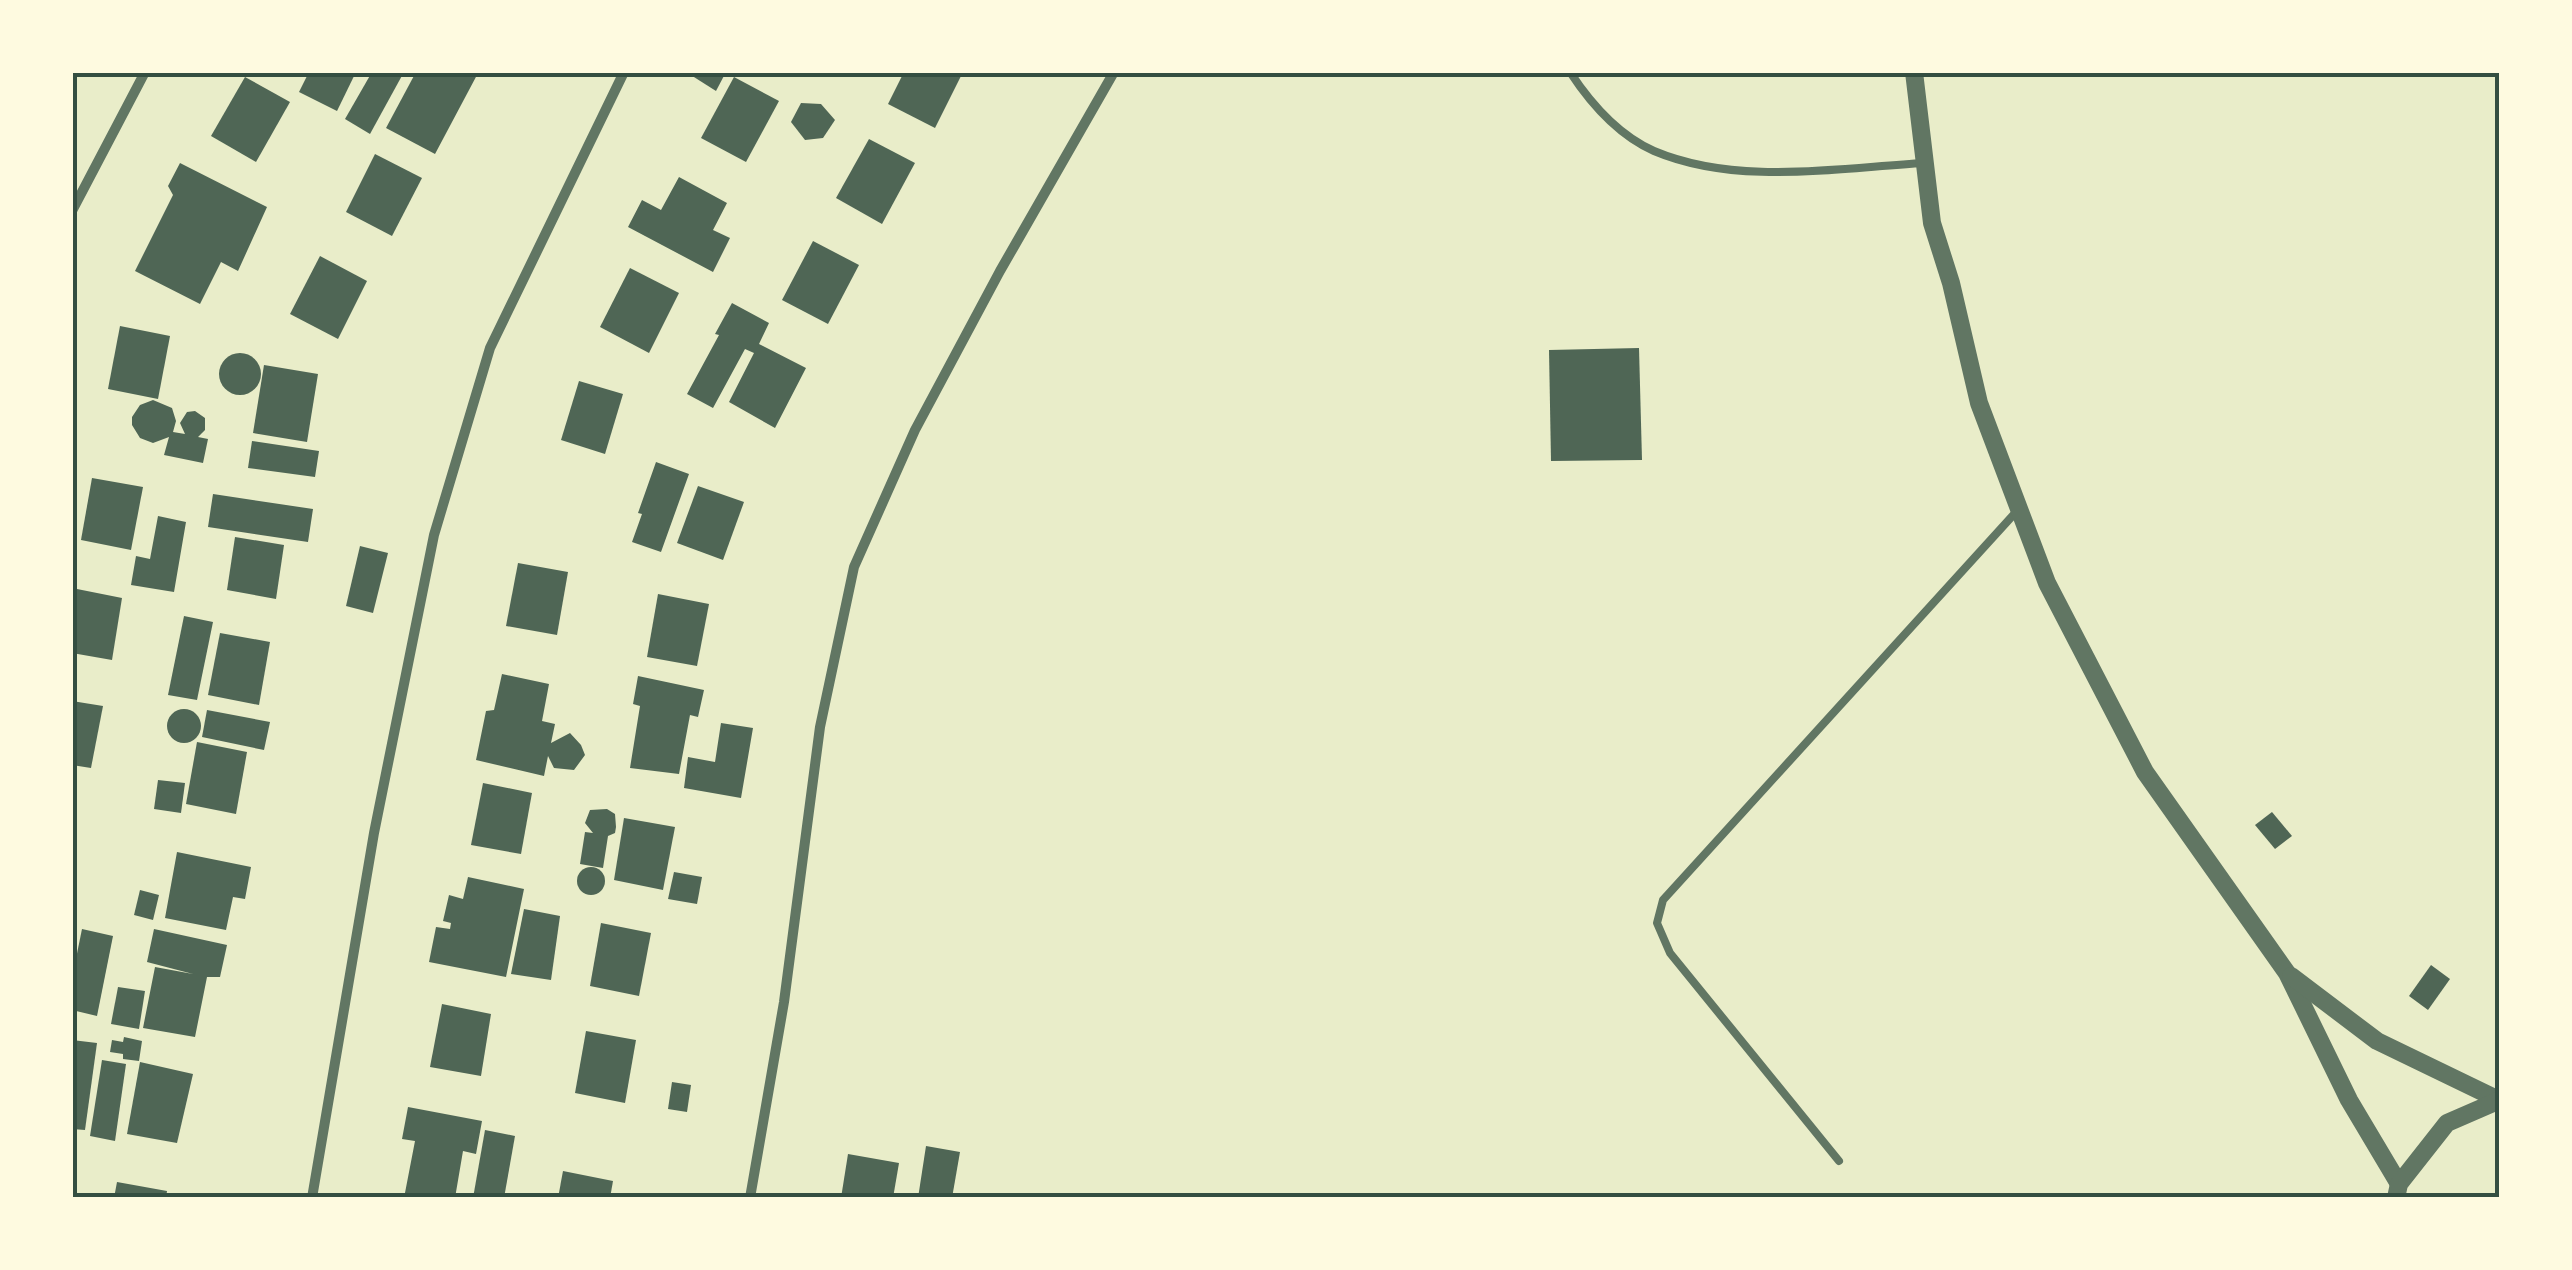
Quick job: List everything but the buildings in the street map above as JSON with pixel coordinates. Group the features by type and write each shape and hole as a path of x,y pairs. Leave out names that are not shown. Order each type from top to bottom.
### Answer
{"street":[{"path":"72,211 145,72"},
{"path":"312,1198 374,833 434,535 490,348 624,72"},
{"path":"750,1198 784,1002 820,727 854,567 915,430 1114,72"},
{"path":"1914,72 1932,222 1951,283 1979,403 2047,583 2145,772 2287,973 2398,1191 2447,1122 2499,1100"},
{"path":"2287,973 2377,1041 2499,1100"}],"lane":[{"path":"1570,72 1587,98 1616,127 1653,150 1702,166 1762,171 1924,163"},
{"path":"1839,1161 1670,953 1657,923 1663,900 2020,508"}]}
